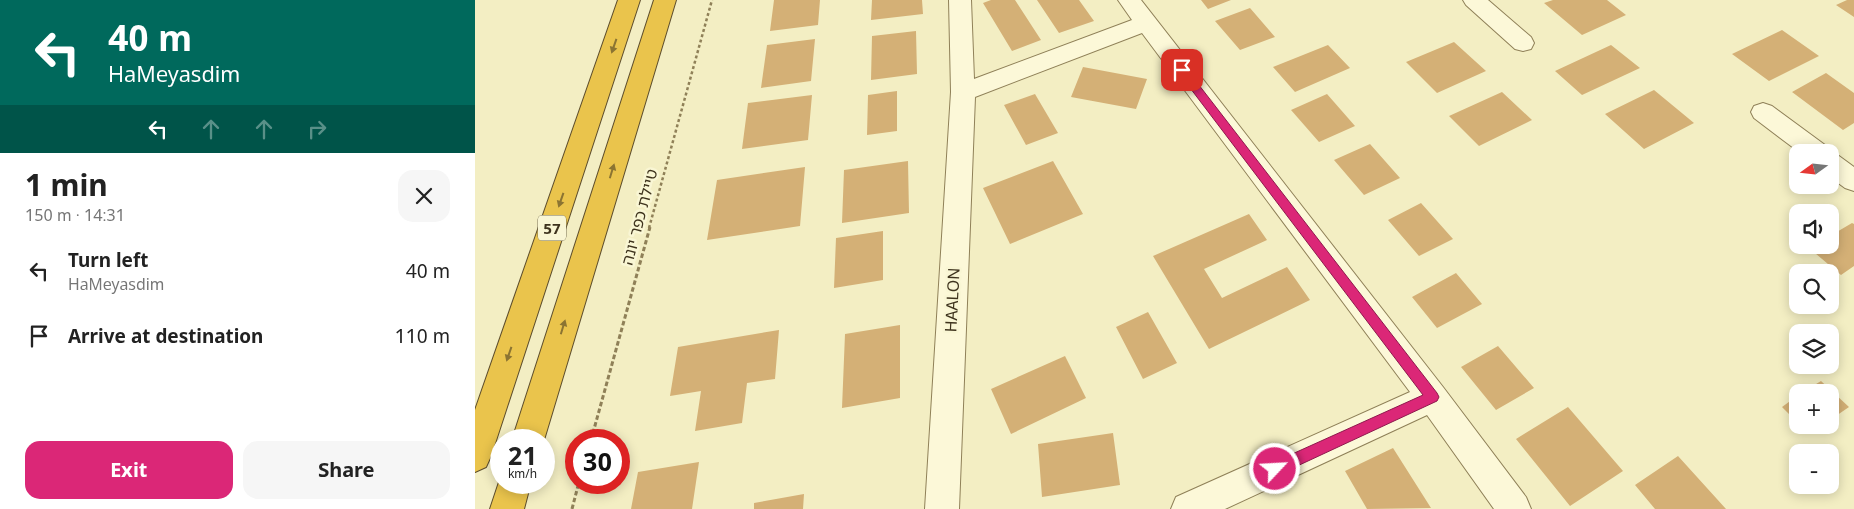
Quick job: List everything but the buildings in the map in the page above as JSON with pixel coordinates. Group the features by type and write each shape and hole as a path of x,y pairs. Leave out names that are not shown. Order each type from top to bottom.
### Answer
{"highway":[{"name":"57","path":"475,456 629,0"},
{"name":"57","path":"531,429 665,0"},
{"path":"507,509 511,494"}],"street":[{"name":"HAALON","path":"942,509 963,92 960,0"},
{"path":"1129,0 1432,397 1514,509"},
{"path":"1474,0 1523,43"},
{"path":"963,92 1146,23"},
{"path":"1763,112 1805,144"},
{"path":"1839,170 1854,182"},
{"path":"1188,509 1432,397"}],"path":[{"name":"טיילת כפר יונה","path":"594,429 712,0"},
{"path":"572,509 576,494"}],"route":[{"path":"1182,70 1432,397 1275,469"}]}
